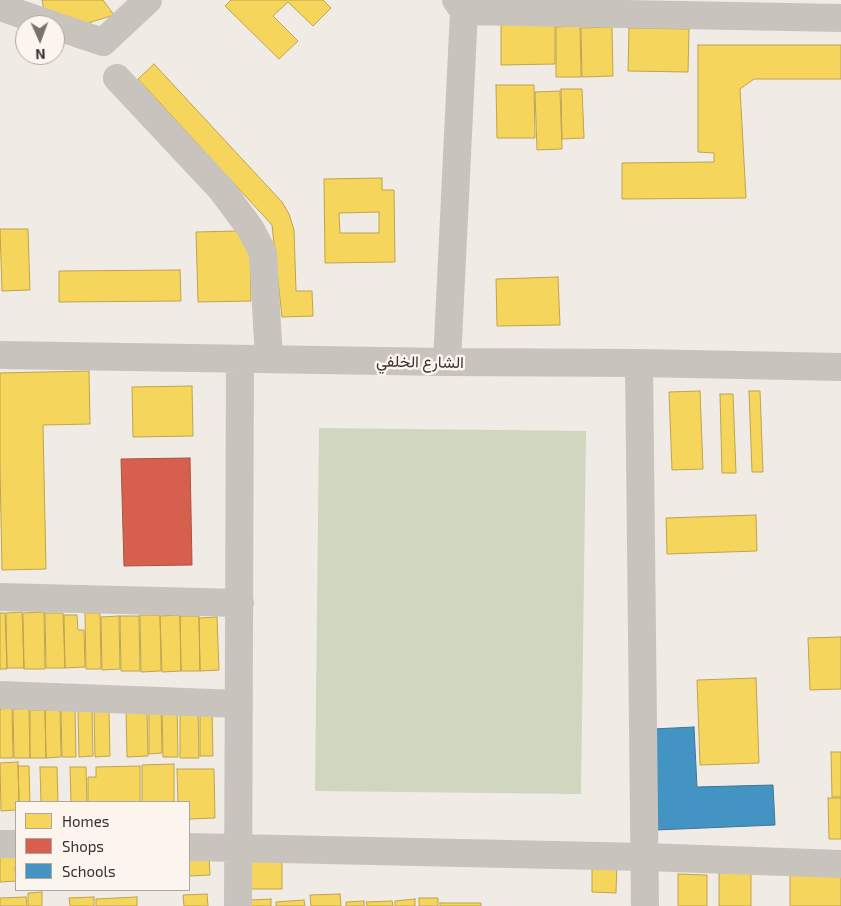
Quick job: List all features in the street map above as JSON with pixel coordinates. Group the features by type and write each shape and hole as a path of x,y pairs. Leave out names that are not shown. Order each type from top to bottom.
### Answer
{"street":[{"path":"65,29 103,42 148,0"},
{"path":"447,362 460,5 841,18"},
{"path":"0,7 24,15"},
{"path":"117,78 221,189 250,228 263,253 269,359"},
{"name":"الشارع الخلفي","path":"0,355 841,367"},
{"path":"238,906 240,358"},
{"path":"640,363 645,906"},
{"path":"0,597 240,603"},
{"path":"0,695 239,704"},
{"path":"0,844 15,844"},
{"path":"190,847 645,857 841,864"}],"green space":[{"path":"319,428 586,431 581,794 315,791"}],"building: Homes":[{"path":"42,0 103,0 114,15 85,24 65,22 65,15 45,15"},
{"path":"231,0 323,0 331,8 313,26 288,2 273,16 298,41 279,59 225,6"},
{"path":"501,24 555,24 555,64 501,65"},
{"path":"580,26 581,77 556,77 556,27"},
{"path":"612,27 613,76 582,77 581,28"},
{"path":"629,28 689,29 688,72 628,71"},
{"path":"698,45 841,45 841,79 754,79 740,89 746,198 622,199 622,163 714,162 714,153 698,152"},
{"path":"154,64 282,202 289,214 294,230 296,291 312,291 313,316 282,317 272,225 138,79"},
{"path":"496,85 534,85 535,138 497,138"},
{"path":"561,89 582,89 584,138 562,139"},
{"path":"560,91 562,149 537,150 535,92"},
{"path":"382,178 382,190 394,190 395,262 325,263 324,179","holes":["379,212 379,233 340,233 339,213"]},
{"path":"0,229 28,229 30,290 2,291"},
{"path":"236,231 250,246 251,301 198,302 196,232"},
{"path":"180,270 181,301 59,302 59,271"},
{"path":"558,277 560,325 497,326 496,279"},
{"path":"89,371 90,424 43,425 46,569 2,570 0,373"},
{"path":"192,386 193,436 133,437 132,387"},
{"path":"700,391 703,469 672,470 669,392"},
{"path":"749,391 760,391 763,472 752,472"},
{"path":"720,394 733,394 736,473 722,473"},
{"path":"756,515 757,551 667,554 666,518"},
{"path":"22,612 24,668 7,668 6,613"},
{"path":"44,612 45,669 24,669 23,613"},
{"path":"0,613 5,613 7,669 0,669"},
{"path":"45,613 63,613 65,668 46,668"},
{"path":"85,613 100,613 101,669 86,669"},
{"path":"64,615 77,615 78,630 84,630 85,667 65,668"},
{"path":"140,615 160,615 161,671 141,672"},
{"path":"180,615 181,671 162,672 160,616"},
{"path":"119,616 120,669 102,670 101,617"},
{"path":"120,616 139,616 140,671 121,671"},
{"path":"180,616 199,616 200,671 181,671"},
{"path":"217,617 219,670 200,671 199,618"},
{"path":"841,637 841,689 810,690 808,638"},
{"path":"756,678 759,763 700,765 697,680"},
{"path":"162,703 177,703 178,757 163,757"},
{"path":"149,706 161,706 162,753 149,754"},
{"path":"12,708 13,758 0,758 0,709"},
{"path":"180,708 198,708 199,758 180,758"},
{"path":"13,709 29,709 30,758 14,758"},
{"path":"60,709 61,757 46,758 45,710"},
{"path":"126,709 147,709 148,756 127,757"},
{"path":"212,709 213,756 200,756 200,710"},
{"path":"30,710 45,710 46,758 30,758"},
{"path":"61,710 75,710 76,757 62,757"},
{"path":"94,710 109,710 110,756 95,757"},
{"path":"78,711 92,711 93,756 79,757"},
{"path":"831,752 841,752 841,797 832,797"},
{"path":"18,762 19,801 15,801 15,810 1,811 0,763"},
{"path":"174,764 174,801 142,801 142,765"},
{"path":"18,766 29,766 30,801 19,801"},
{"path":"140,766 140,801 88,801 88,777 96,777 96,767"},
{"path":"40,767 57,767 58,801 41,801"},
{"path":"70,767 86,767 87,801 71,801"},
{"path":"177,769 214,769 215,818 190,819 190,801 178,801"},
{"path":"828,798 841,798 841,839 829,839"},
{"path":"15,852 15,881 0,882 0,853"},
{"path":"209,855 210,875 190,876 190,856"},
{"path":"251,857 282,857 282,889 250,889"},
{"path":"592,862 617,862 616,893 592,892"},
{"path":"719,873 751,873 751,906 719,906"},
{"path":"678,874 707,875 707,906 678,906"},
{"path":"790,874 841,875 841,906 790,906"},
{"path":"42,892 42,906 28,906 28,893"},
{"path":"207,894 208,906 184,906 183,895"},
{"path":"340,894 341,906 311,906 310,895"},
{"path":"26,897 27,906 0,906 0,898"},
{"path":"94,897 94,906 70,906 69,898"},
{"path":"137,897 137,906 96,906 96,899"},
{"path":"419,898 438,898 438,906 419,906"},
{"path":"271,899 271,906 251,906 251,900"},
{"path":"415,899 415,906 395,906 395,901"},
{"path":"304,900 305,906 276,906 276,902"},
{"path":"364,901 364,906 346,906 346,902"},
{"path":"392,901 393,906 367,906 366,902"},
{"path":"440,903 481,903 481,906 440,906"}],"building: Shops":[{"path":"190,458 192,565 124,566 121,459"}],"building: Schools":[{"path":"694,727 697,787 773,785 775,825 656,830 653,729"}]}
